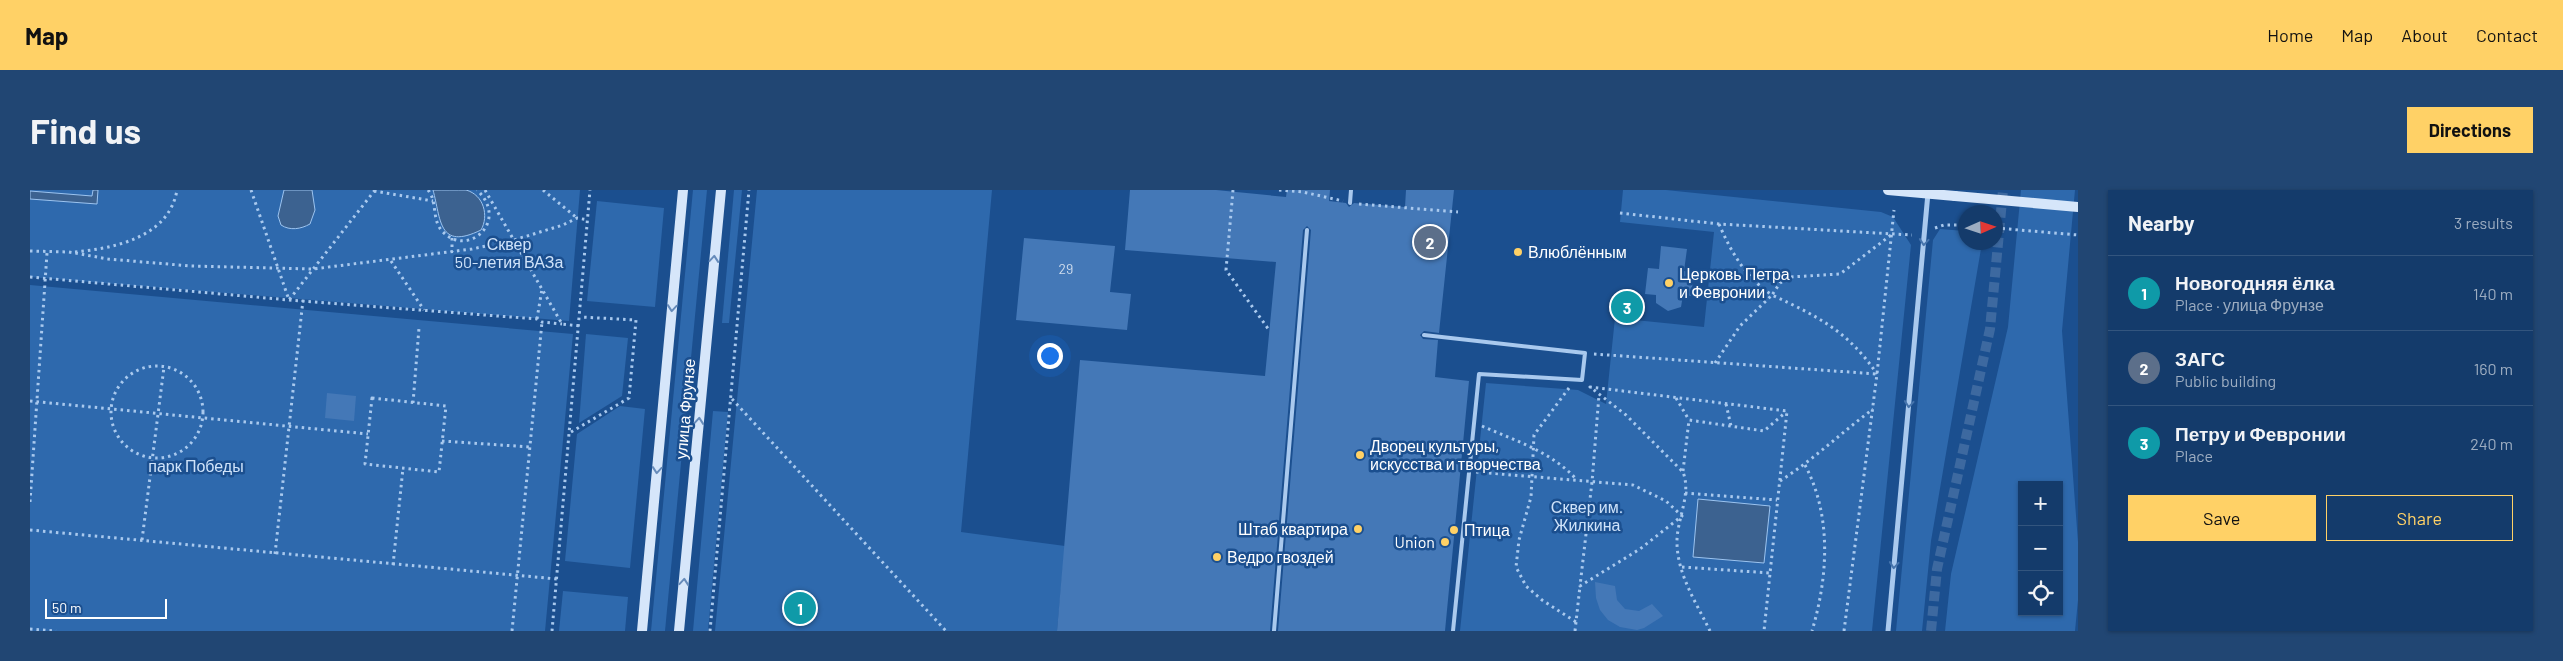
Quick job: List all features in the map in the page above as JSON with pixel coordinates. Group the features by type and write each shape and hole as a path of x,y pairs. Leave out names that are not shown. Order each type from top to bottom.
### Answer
{"main road":[{"name":"улица Фрунзе","path":"642,631 683,190"},
{"name":"улица Фрунзе","path":"679,631 721,190"},
{"path":"1888,190 1928,192 2078,207"}],"street":[{"path":"1888,631 1928,192"}],"lane":[{"path":"1350,203 1351,190"},
{"path":"1274,631 1307,230"},
{"path":"1424,335 1585,353 1582,380 1479,374 1453,631"}],"path":[{"path":"30,251 47,253 69,252 113,247 141,237 163,220 172,207 177,190"},
{"path":"251,190 289,300"},
{"path":"289,300 374,190 433,201"},
{"path":"428,190 433,201 436,223 442,231 452,238 462,240 480,235 487,228 490,216 489,206 477,190"},
{"path":"480,193 484,190 562,324"},
{"path":"543,190 577,218 588,220"},
{"path":"552,631 581,317 590,190"},
{"path":"710,631 749,190"},
{"path":"1233,190 1226,270 1269,330"},
{"path":"1280,190 1303,192 1350,203 1458,212"},
{"path":"1844,631 1873,409 1894,210"},
{"path":"1620,213 1719,224 1912,235"},
{"path":"490,216 500,217"},
{"path":"69,252 108,259 192,266 313,269 391,261 452,252 514,240 563,225 577,218"},
{"path":"1719,224 1741,266 1756,283 1772,294 1830,323 1852,343 1877,374"},
{"path":"1932,230 1937,226 1958,224"},
{"path":"2003,229 2078,235"},
{"path":"1715,363 1740,326 1772,294 1780,283 1790,277 1840,274 1892,234"},
{"path":"452,238 452,252"},
{"path":"30,502 47,253"},
{"path":"391,261 424,310"},
{"path":"30,277 289,300 537,319 542,322 580,326"},
{"path":"537,319 542,289"},
{"path":"275,554 303,300"},
{"path":"570,432 629,398 630,390 636,320 581,317"},
{"path":"512,631 542,322"},
{"path":"413,403 419,328"},
{"path":"1585,353 1877,374"},
{"path":"148,367 164,367 173,369 188,378 198,392 202,404 203,418 196,437 184,450 168,457 152,458 134,452 126,446 117,435 112,422 111,409 116,393 128,376 148,367"},
{"path":"142,541 164,367"},
{"path":"1576,380 1534,434 1531,497 1519,540 1516,567 1526,586 1542,600 1576,622"},
{"path":"1710,631 1686,584 1677,544 1687,482 1683,472 1626,415 1590,387 1787,411"},
{"path":"1575,631 1592,482 1599,394"},
{"path":"372,398 413,403 446,406 439,472 365,464 372,398"},
{"path":"732,398 946,631"},
{"path":"1676,398 1689,420 1683,472"},
{"path":"30,401 368,434"},
{"path":"1726,404 1731,426"},
{"path":"1779,481 1805,465 1841,433 1873,409"},
{"path":"1689,420 1764,431 1787,411"},
{"path":"1764,631 1787,411"},
{"path":"1474,423 1545,453 1565,467 1578,480"},
{"path":"442,440 530,447"},
{"path":"1805,465 1818,497 1826,536 1820,590 1812,631"},
{"path":"393,565 403,468"},
{"path":"1469,472 1578,480 1642,488 1666,502 1682,516"},
{"path":"1685,493 1778,500"},
{"path":"1580,586 1640,548 1682,516"},
{"path":"30,530 557,579"},
{"path":"1682,567 1770,573"},
{"path":"30,629 56,631"}],"green space":[{"name":"Сквер 50-летия ВАЗа","path":"30,190 580,190 569,321 30,277"},
{"path":"693,190 707,190 665,631 651,631"},
{"path":"734,190 742,190 729,323 722,323"},
{"path":"757,190 992,190 961,532 1065,546 1057,631 715,631"},
{"name":"Сквер им. Жилкина","path":"1623,190 1666,190 1881,212 1893,217 1911,245 1872,631 1460,631 1486,383 1578,390 1606,404 1615,318 1704,327 1714,232 1620,222"},
{"path":"2021,190 2075,190 2062,331 2078,542 2078,600 2075,631 1945,631 1951,574 2008,327"},
{"path":"597,201 664,208 655,307 587,301"},
{"path":"1940,229 1958,230 1958,250 1981,250 1931,541 1922,631 1896,631 1933,240"},
{"name":"парк Победы","path":"30,285 573,334 545,631 30,631"},
{"path":"586,334 628,338 622,396 579,423"},
{"path":"620,406 645,409 630,568 565,561 577,434"},
{"path":"713,411 728,412 708,631 693,631"},
{"path":"563,591 628,597 625,631 559,631"}],"shaded area":[{"path":"93,190 98,190 97,204 30,199 30,191 92,196"},
{"path":"284,190 312,190 315,210 310,224 296,229 281,225 278,216"},
{"path":"433,190 466,190 477,196 485,213 481,230 467,236 456,237 449,234 440,221"},
{"path":"1698,499 1770,506 1764,563 1693,557"}],"building":[{"path":"1130,190 1216,190 1286,197 1287,190 1330,190 1329,201 1346,203 1349,207 1354,203 1405,207 1406,190 1454,190 1439,333 1424,331 1420,335 1423,339 1438,340 1435,377 1469,381 1445,631 1278,631 1311,230 1307,226 1303,230 1270,631 1057,631 1080,360 1265,376 1276,262 1125,250"},
{"path":"1024,238 1115,246 1110,292 1131,294 1127,330 1016,320"},
{"name":"Церковь Петра и Февронии","path":"1661,246 1687,249 1684,271 1694,273 1691,296 1683,295 1681,307 1668,311 1656,303 1656,295 1645,294 1648,268 1659,269"},
{"path":"327,393 356,396 354,421 325,418"},
{"path":"1595,582 1615,586 1617,600 1625,609 1639,611 1652,604 1663,616 1644,628 1637,630 1620,627 1608,620 1600,610 1596,598"}],"tunnel":[{"path":"1931,631 1937,569 1990,329 2003,190"}],"place":[{"name":"ЗАГС","path":"1430,242"},
{"name":"Влюблённым","path":"1518,252"},
{"name":"Церковь Петра и Февронии","path":"1669,283"},
{"name":"Петру и Февронии","path":"1627,307"},
{"name":"Дворец культуры, искусства и творчества","path":"1360,455"},
{"name":"Штаб квартира","path":"1358,529"},
{"name":"Птица","path":"1454,530"},
{"name":"Union","path":"1445,542"},
{"name":"Ведро гвоздей","path":"1217,557"},
{"name":"Новогодняя ёлка","path":"800,608"}]}
